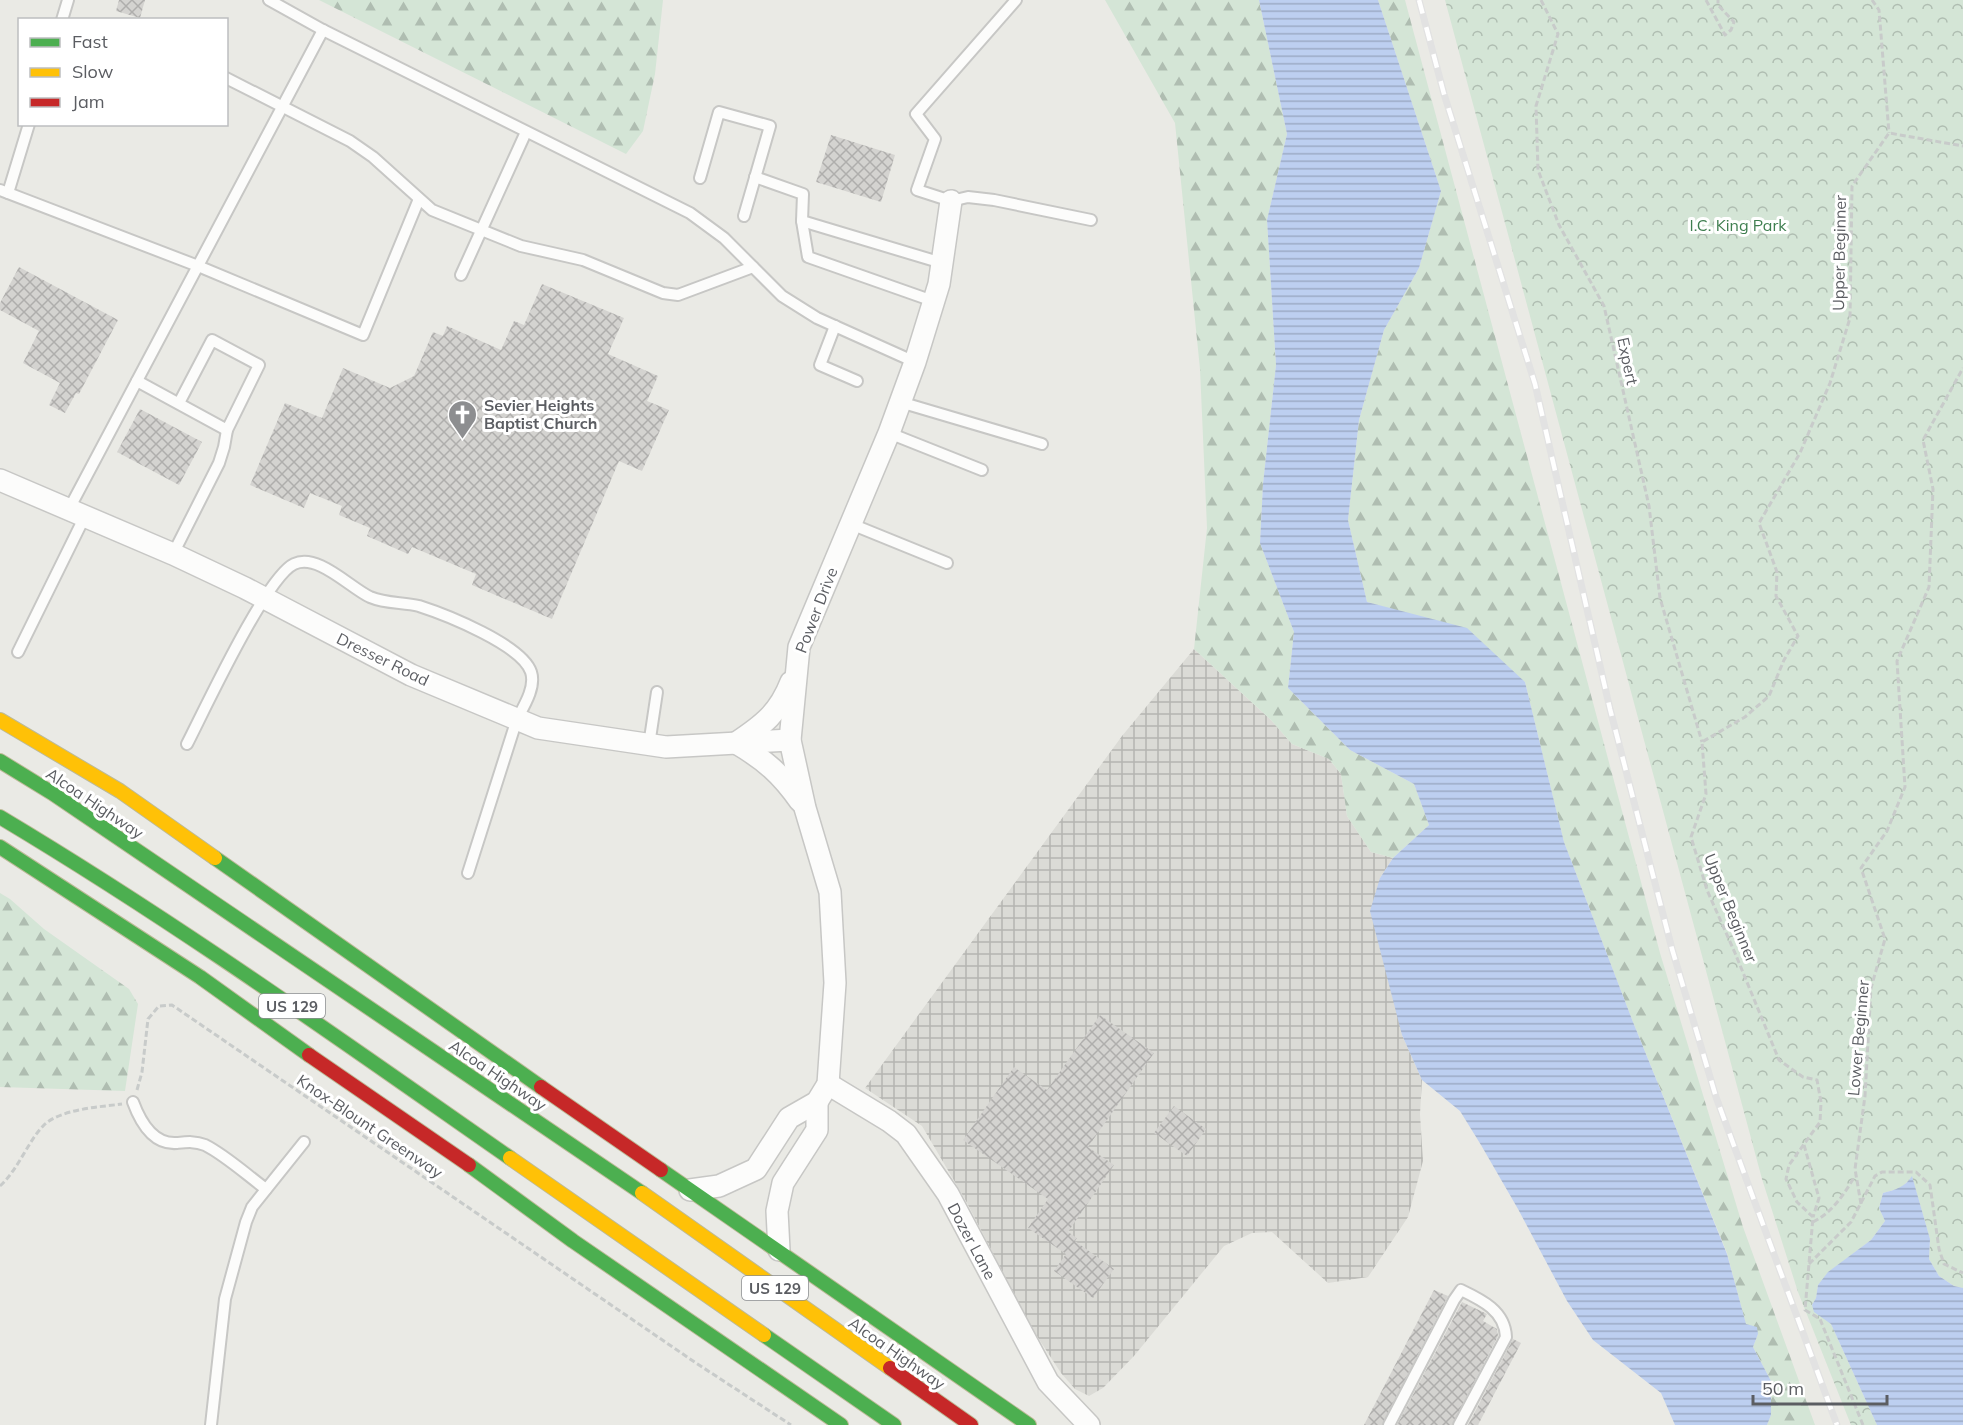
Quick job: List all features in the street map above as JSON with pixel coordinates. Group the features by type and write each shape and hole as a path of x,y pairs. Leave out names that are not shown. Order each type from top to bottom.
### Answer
{"highway":[{"path":"0,720 120,791 384,978 1029,1425"},
{"name":"Alcoa Highway","path":"0,761 52,793 588,1156 972,1425"},
{"name":"US 129","path":"0,817 84,867 204,945 894,1425"},
{"path":"0,848 200,977 296,1046 446,1148 573,1241 841,1425"}],"street":[{"name":"Power Drive","path":"779,1250 777,1211 783,1183 817,1130 836,983 830,892 805,808 790,740 799,647 889,433 915,362 939,284 951,201"},
{"name":"Dresser Road","path":"0,480 173,554 411,675 538,728 666,747 790,740"},
{"path":"797,664 780,706 758,728 736,743 774,768 805,808"},
{"path":"690,1190 719,1186 756,1169 789,1118 822,1093"},
{"name":"Dozer Lane","path":"822,1093 889,1121 906,1134 948,1194 1048,1382 1089,1425"}],"lane":[{"path":"66,18 68,0"},
{"path":"269,0 323,30 690,213 724,238 782,296 817,318 915,362"},
{"path":"1016,0 916,114 935,139 917,190 951,201 968,197 994,200 1091,220"},
{"path":"18,652 77,513 137,381 323,30"},
{"path":"228,79 350,141 373,157 432,210 521,246 584,260 663,293 678,295 753,267"},
{"path":"700,178 719,112 770,126 744,216"},
{"path":"28,126 4,191 198,266 363,335 419,199"},
{"path":"461,275 526,132"},
{"path":"755,177 803,194 802,221 808,257 933,301"},
{"path":"802,221 942,263"},
{"path":"835,326 820,365 857,381"},
{"path":"173,554 219,463 227,430 259,365 212,340 179,403"},
{"path":"137,381 227,430"},
{"path":"900,402 1042,444"},
{"path":"889,433 982,470"},
{"path":"851,524 947,563"},
{"path":"187,744 263,598 285,570 294,564 308,562 319,564 371,598 418,606 502,642 523,659 532,674 529,696 517,719 468,873"},
{"path":"649,745 657,692"},
{"path":"133,1102 140,1121 157,1138 168,1143 189,1141 204,1145 266,1189"},
{"path":"212,1425 225,1299 252,1207 304,1142"},
{"path":"1389,1425 1461,1290 1487,1303 1500,1317 1506,1337 1459,1425"}],"path":[{"path":"1706,0 1725,35 1731,30 1734,22 1718,4 1718,0"},
{"path":"1872,0 1878,10 1889,134 1963,146"},
{"name":"Expert","path":"1542,2 1558,34 1536,106 1538,170 1559,225 1604,306 1649,506 1660,598 1702,742"},
{"name":"Upper Beginner","path":"1813,1219 1797,1202 1786,1179 1789,1165 1820,1122 1821,1102 1817,1080 1803,1077 1779,1060 1707,890 1691,837 1706,794 1702,742 1745,717 1769,696 1784,660 1798,636 1776,596 1777,572 1759,523 1800,453 1830,383 1850,318 1852,186 1889,134"},
{"name":"Lower Beginner","path":"1861,1204 1856,1169 1865,1096 1871,988 1885,939 1861,868 1887,831 1905,787 1897,662 1929,587 1933,489 1923,440 1963,368"},
{"name":"Knox-Blount Greenway","path":"133,1102 142,1072 148,1019 159,1006 172,1005 696,1363 791,1425"},
{"path":"0,1186 44,1125 56,1116 133,1102"},
{"path":"1804,1145 1819,1198 1813,1219 1805,1310 1820,1319 1863,1425"},
{"path":"1809,1264 1851,1222 1875,1176 1882,1172 1909,1171 1916,1172 1930,1185 1939,1249 1944,1263 1963,1272"},
{"path":"1813,1219 1824,1217 1840,1200 1856,1175"}],"shaded area":[{"path":"1194,649 1271,720 1292,744 1329,759 1341,774 1347,816 1371,852 1393,858 1380,878 1402,1035 1422,1080 1420,1114 1423,1161 1408,1217 1368,1277 1328,1283 1272,1232 1252,1233 1224,1246 1134,1356 1103,1388 1089,1396 1075,1389 1061,1373 1031,1327 966,1201 922,1126 865,1088 1122,736"}],"green space":[{"path":"319,0 663,0 655,74 643,131 626,154"},
{"path":"1105,0 1259,0 1287,134 1267,220 1276,365 1263,484 1260,543 1294,632 1288,688 1350,750 1414,784 1429,825 1393,858 1371,852 1347,816 1341,774 1329,759 1292,744 1271,720 1194,649 1207,528 1200,369 1175,123"},
{"path":"1378,0 1405,0 1660,953 1743,1227 1815,1425 1767,1425 1771,1415 1771,1381 1753,1347 1758,1334 1746,1325 1727,1253 1633,1022 1564,842 1525,682 1401,612 1367,602 1348,520 1359,420 1384,330 1419,268 1441,191"},
{"name":"I.C. King Park","path":"1445,0 1963,0 1963,1288 1954,1286 1939,1276 1929,1259 1930,1239 1912,1177 1901,1188 1883,1193 1879,1208 1885,1221 1871,1240 1829,1272 1818,1285 1816,1298 1812,1305 1831,1324 1877,1425 1851,1425 1798,1292 1762,1179"},
{"path":"0,893 44,929 129,989 138,1004 125,1091 0,1087"}],"water":[{"path":"1259,0 1378,0 1441,191 1419,268 1384,330 1359,420 1348,520 1367,602 1467,628 1525,682 1564,842 1633,1022 1727,1254 1746,1324 1757,1327 1758,1334 1753,1347 1771,1381 1771,1415 1767,1425 1675,1425 1661,1393 1593,1340 1567,1301 1518,1209 1460,1111 1422,1080 1402,1035 1370,911 1380,878 1393,858 1429,825 1414,784 1350,750 1288,688 1294,632 1260,543 1263,484 1276,365 1267,220 1287,134"},
{"path":"1912,1176 1930,1239 1929,1259 1939,1276 1954,1286 1963,1288 1963,1425 1877,1425 1831,1324 1814,1312 1812,1305 1816,1298 1818,1285 1828,1272 1871,1240 1885,1221 1879,1208 1883,1193 1899,1188"}],"building":[{"path":"119,0 145,0 140,18 116,11"},
{"path":"831,135 895,155 881,202 816,182"},
{"path":"19,267 118,320 79,394 76,393 65,413 49,405 60,383 23,363 39,331 0,310 0,303"},
{"name":"Sevier Heights Baptist Church","path":"542,284 624,318 608,354 658,376 647,401 669,410 642,471 619,461 552,619 472,585 476,574 412,547 408,554 367,536 370,528 339,515 342,506 310,493 304,508 250,485 285,403 322,418 343,368 390,388 414,376 433,332 443,336 447,326 501,350 514,321 524,325"},
{"path":"140,409 202,442 179,485 117,452"},
{"path":"1100,1015 1154,1053 1088,1147 1114,1165 1068,1232 1077,1238 1075,1241 1114,1269 1093,1298 1054,1271 1066,1254 1028,1228 1048,1199 963,1140 1014,1067 1047,1090"},
{"path":"1174,1106 1206,1129 1187,1156 1154,1133"},
{"path":"1434,1290 1448,1296 1382,1425 1364,1425"},
{"path":"1462,1302 1487,1314 1483,1321 1497,1329 1498,1336 1452,1425 1397,1425"},
{"path":"1513,1339 1521,1343 1478,1425 1468,1425"}],"railway":[{"path":"1419,0 1444,94 1535,384 1610,709 1672,949 1716,1097 1837,1425"}],"traffic: fast":[{"path":"0,761 52,793 642,1193"},
{"path":"0,817 194,940 510,1158"},
{"path":"0,847 200,977 309,1055"},
{"path":"215,858 541,1087"},
{"path":"469,1165 573,1241 841,1425"},
{"path":"661,1170 1029,1425"},
{"path":"764,1335 894,1425"}],"traffic: slow":[{"path":"0,720 120,791 215,858"},
{"path":"510,1158 764,1335"},
{"path":"642,1193 890,1368"}],"traffic: jam":[{"path":"309,1055 469,1165"},
{"path":"541,1087 661,1170"},
{"path":"890,1368 971,1425"}],"place":[{"name":"Sevier Heights Baptist Church","path":"463,440"}]}
